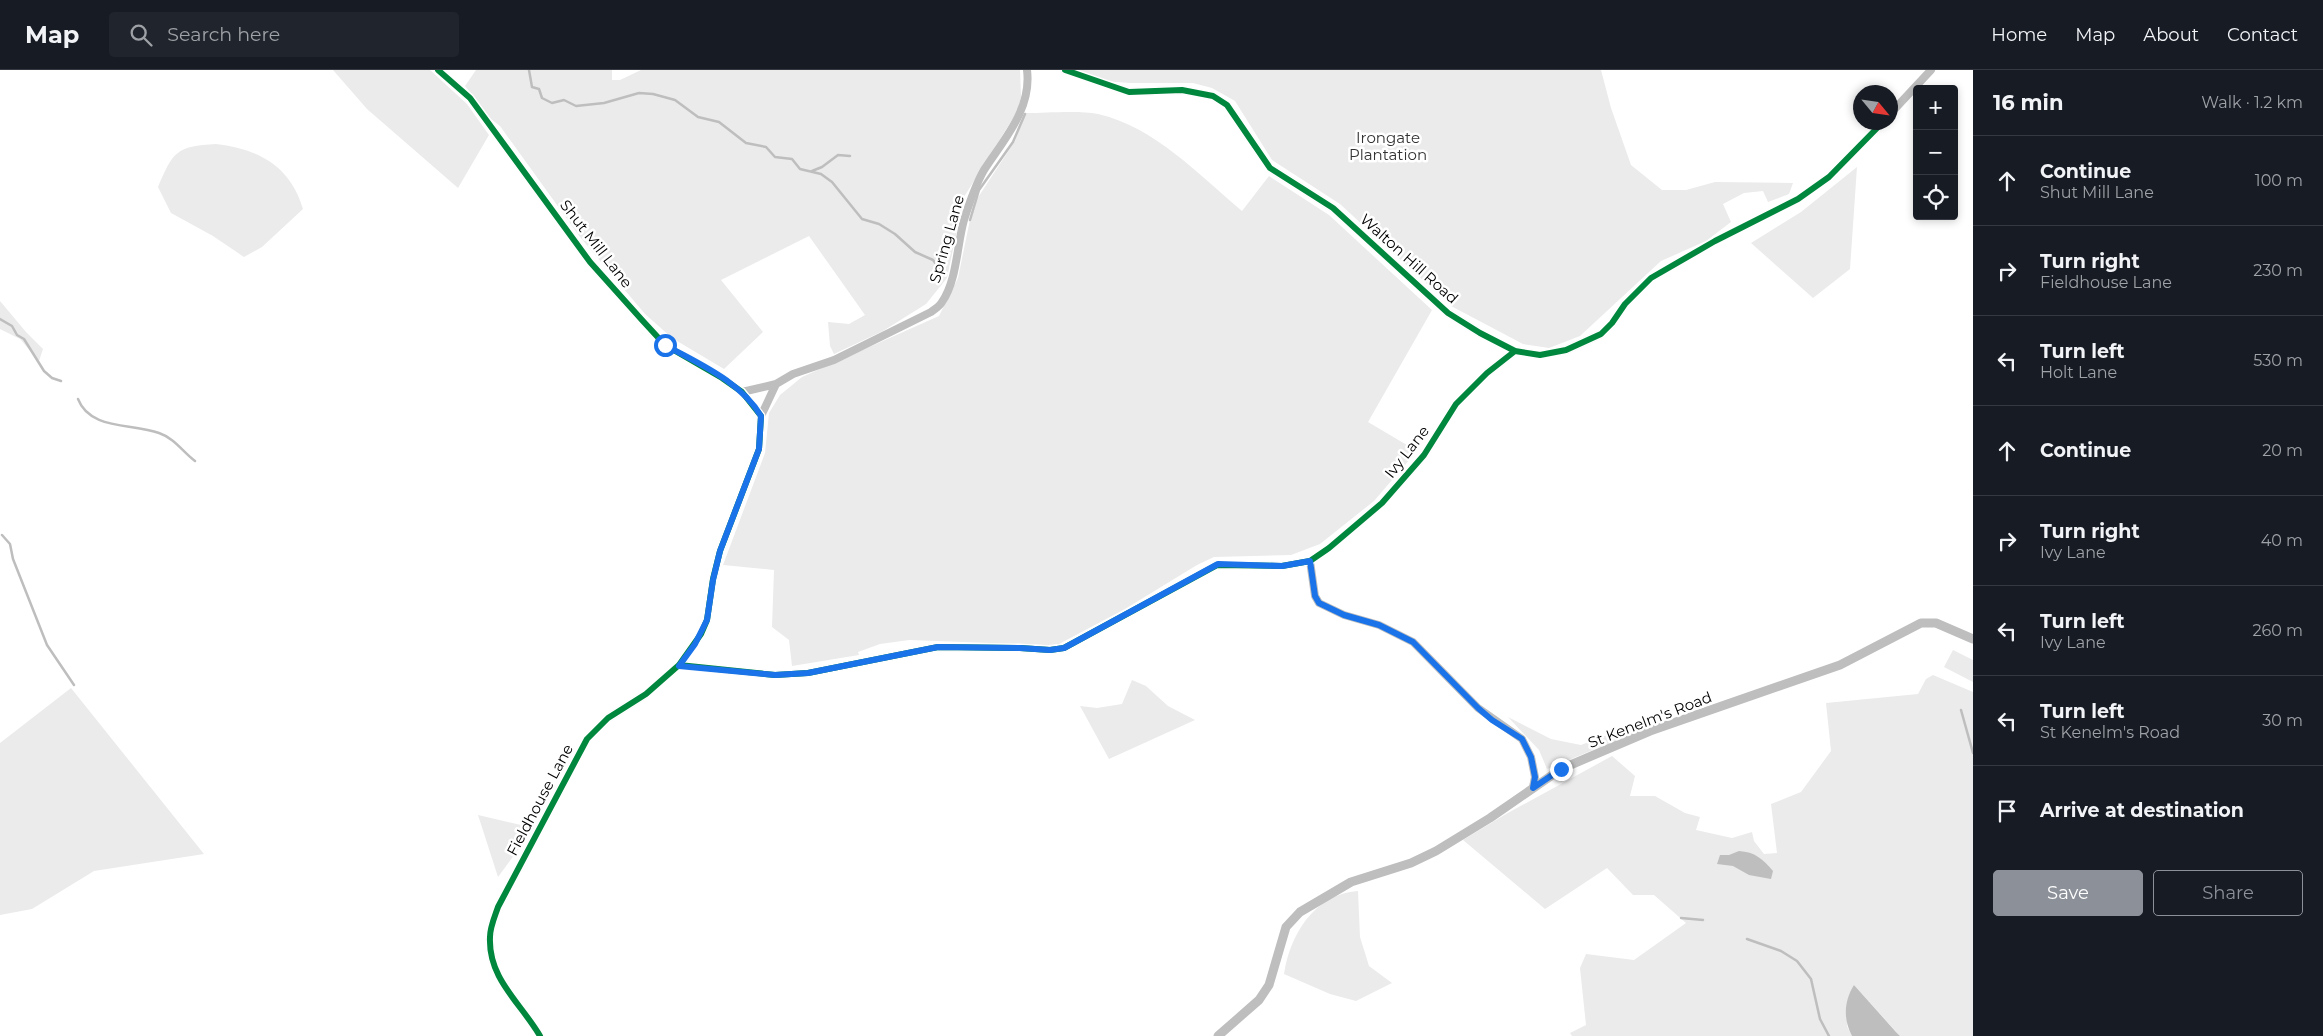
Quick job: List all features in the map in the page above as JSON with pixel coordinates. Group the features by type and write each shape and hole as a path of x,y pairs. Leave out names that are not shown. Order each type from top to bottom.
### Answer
{"street":[{"name":"Shut Mill Lane","path":"438,70 470,98 590,262 665,345 722,378 742,392 759,412"},
{"name":"Spring Lane","path":"742,392 776,384 793,374 834,360 931,312 942,302 952,278 964,219 983,172 1008,136 1025,103 1029,84 1027,70"},
{"name":"Walton Hill Road","path":"1065,70 1129,92 1182,90 1213,96 1227,105 1270,168 1333,208 1448,313 1480,333 1516,351 1540,355 1553,354 1577,346 1600,334 1612,323 1625,304 1651,278 1715,241 1798,199 1829,177 1876,130"},
{"path":"1898,105 1930,70"},
{"name":"Ivy Lane","path":"1310,561 1329,548 1382,502 1424,455 1456,404 1487,373 1516,351"},
{"path":"759,412 776,384"},
{"name":"Fieldhouse Lane","path":"540,1036 500,982 493,964 490,937 498,907 587,739 608,718 646,694 679,666 695,644 707,620 713,580 720,551 759,449 759,412"},
{"path":"679,666 775,675 808,673 938,647 1050,650 1064,648 1218,564 1282,566 1310,561 1315,596 1319,603 1344,615 1379,625 1413,642 1478,708 1492,720 1522,739 1531,757 1535,777 1533,788"},
{"name":"St Kenelm's Road","path":"1218,1036 1258,1000 1270,986 1286,927 1300,912 1350,882 1411,864 1436,851 1490,818 1561,769 1650,731 1840,665 1921,623 1936,623 1973,639"}],"green space":[{"path":"333,70 430,70 467,104 489,135 458,188 367,109"},
{"path":"476,70 612,70 612,80 620,80 641,70 1020,70 1021,97 1018,110 964,197 947,278 926,304 883,331 834,354 830,346 828,322 849,324 865,315 809,236 721,280 763,332 724,369 672,338 645,314 580,237 500,126 491,119 465,86"},
{"name":"Irongate Plantation","path":"1072,70 1601,70 1611,108 1631,165 1662,190 1686,190 1715,182 1793,183 1789,194 1768,202 1763,191 1744,193 1723,204 1731,222 1706,241 1661,261 1580,336 1549,348 1523,344 1451,306 1340,204 1272,160 1235,101 1212,88 1193,83 1130,83 1090,80"},
{"path":"1026,113 1090,113 1119,120 1157,141 1175,154 1242,211 1269,176 1329,215 1432,310 1368,422 1417,451 1374,501 1320,544 1291,555 1214,557 1197,565 1125,609 1059,644 909,640 880,644 858,652 859,655 792,666 789,640 772,627 774,570 723,565 765,453 769,413 780,395 802,377 939,316 958,278 973,205 1015,141"},
{"path":"216,144 231,146 259,155 281,170 290,181 303,209 262,247 244,257 213,236 171,213 158,187 172,159 178,153 192,147"},
{"path":"1857,167 1850,269 1813,298 1751,243 1801,212"},
{"path":"0,301 43,349 39,361 20,339 0,329"},
{"path":"1953,650 1973,660 1973,682 1944,667"},
{"path":"1933,675 1973,692 1973,1036 1900,1036 1854,985 1847,1026 1852,1036 1572,1036 1570,1033 1586,1025 1580,968 1586,954 1634,960 1686,923 1654,895 1633,895 1607,868 1545,909 1463,840 1506,814 1612,756 1635,776 1630,796 1655,796 1685,813 1700,817 1696,830 1732,838 1752,832 1754,841 1764,854 1777,853 1771,804 1801,792 1831,751 1826,703 1918,694 1926,679"},
{"path":"1132,680 1146,686 1168,706 1195,720 1109,759 1080,706 1097,708 1122,704"},
{"path":"71,688 204,854 94,871 32,909 0,915 0,743"},
{"path":"1508,717 1551,739 1581,745 1636,724 1634,733 1547,769 1539,750"},
{"path":"478,815 534,828 498,877"},
{"path":"1358,891 1360,937 1369,966 1392,983 1356,1001 1330,994 1284,974 1292,945 1298,931 1307,919 1317,908 1329,900 1342,894"}],"shaded area":[{"path":"1739,851 1750,853 1762,860 1773,871 1771,879 1749,875 1733,866 1717,864 1720,855 1729,855"},
{"path":"1854,985 1900,1036 1852,1036 1847,1023 1846,1010 1848,997"}],"waterway":[{"path":"529,70 532,87 539,89 542,98 552,103 564,100 576,106 604,103 639,93 653,94 675,100 698,117 719,122 746,143 766,147 775,157 792,159 800,169 821,174 832,182 862,219 879,224 895,234 915,252 933,260 939,268 943,269"},
{"path":"970,220 979,190 1013,142 1025,114"},
{"path":"812,171 822,167 838,155 850,156"},
{"path":"0,319 12,326 17,335 24,339 44,371 52,378 61,381"},
{"path":"78,399 84,409 92,416 112,424 148,430 164,435 195,461"},
{"path":"2,535 10,544 13,559 47,645 74,685"},
{"path":"1961,710 1973,753"},
{"path":"1681,918 1703,920"},
{"path":"1747,939 1781,951 1797,961 1811,979 1820,1019 1829,1036"}],"cycle path":[{"path":"438,70 470,98 590,262 665,345 722,378 742,392 761,416 759,449 720,551 713,579 707,620 701,634 679,665 646,694 608,718 587,739 498,907 490,933 494,966 507,990 540,1036"},
{"path":"1065,70 1129,92 1182,90 1213,96 1227,105 1270,168 1333,208 1448,313 1480,333 1515,351 1540,355 1566,350 1601,334 1612,323 1625,304 1651,278 1715,241 1798,199 1829,177 1875,130"},
{"path":"679,665 775,675 808,673 938,647 1050,650 1064,648 1217,565 1282,566 1310,561 1329,548 1382,503 1424,455 1456,404 1487,373 1515,351"}],"route":[{"path":"665,345 722,378 742,392 761,416 759,449 749,480 728,525 720,551 713,580 707,620 695,644 679,666 775,675 808,673 872,662 938,647 1050,650 1064,648 1218,564 1282,566 1310,561 1315,596 1326,609 1379,625 1413,642 1478,708 1492,720 1522,739 1531,757 1535,777 1533,788 1561,769"}]}
